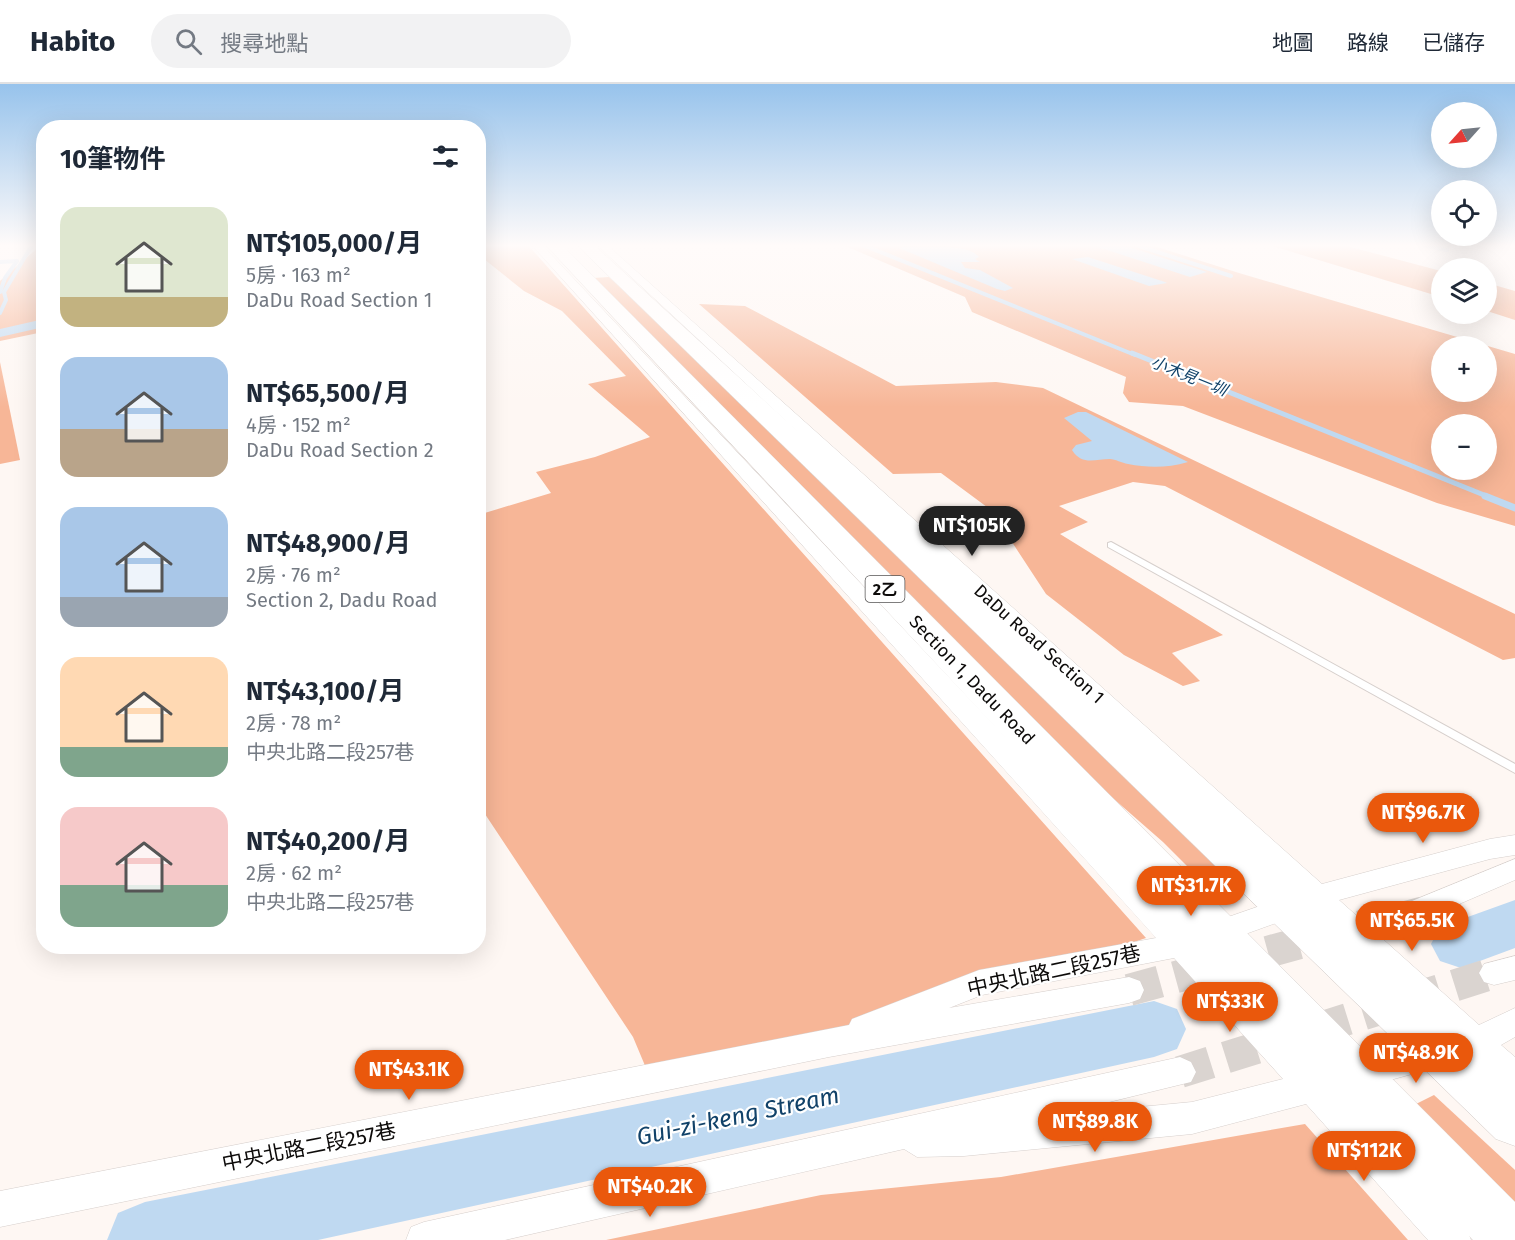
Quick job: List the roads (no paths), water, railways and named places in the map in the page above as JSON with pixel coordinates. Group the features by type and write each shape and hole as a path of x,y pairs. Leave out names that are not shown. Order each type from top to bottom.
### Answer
{"main road":[{"name":"Section 1, Dadu Road","path":"604,299 1199,939"},
{"name":"DaDu Road Section 1","path":"645,299 1315,898"},
{"name":"2乙","path":"1315,898 1483,1036 1515,1121"},
{"name":"2乙","path":"1199,939 1333,1082 1512,1240"}],"street":[{"name":"Section 1, Dadu Road","path":"588,299 1199,939"},
{"name":"DaDu Road Section 1","path":"661,299 1315,898"},
{"name":"中央北路二段257巷","path":"829,1043 979,983 1199,939 1315,898 1515,845"},
{"path":"1422,909 1515,869"},
{"name":"中央北路二段257巷","path":"0,1209 829,1043 1129,990"},
{"path":"865,1143 964,1140 1192,1118 1333,1082 1483,1036 1515,1078"},
{"path":"424,1240 1180,1072"},
{"path":"1333,1082 1454,1240"}],"lane":[{"path":"1111,545 1252,621 1515,770"}],"water":[{"path":"1078,412 1086,412 1188,462 1151,467 1112,459 1084,460 1072,450 1076,445 1092,441 1064,418"}],"waterway":[{"path":"0,313 6,299"},
{"name":"小木見一圳","path":"996,299 1135,355"},
{"path":"0,333 36,325"},
{"name":"小木見一圳","path":"1132,353 1489,497"},
{"name":"小木見一圳","path":"1485,496 1515,508"},
{"name":"Gui-zi-keng Stream","path":"1461,944 1515,923"},
{"name":"Gui-zi-keng Stream","path":"145,1240 1154,1029"}],"tunnel":[{"path":"1363,925 1422,909"},
{"path":"1129,990 1369,924"},
{"path":"1180,1072 1494,973"}]}
